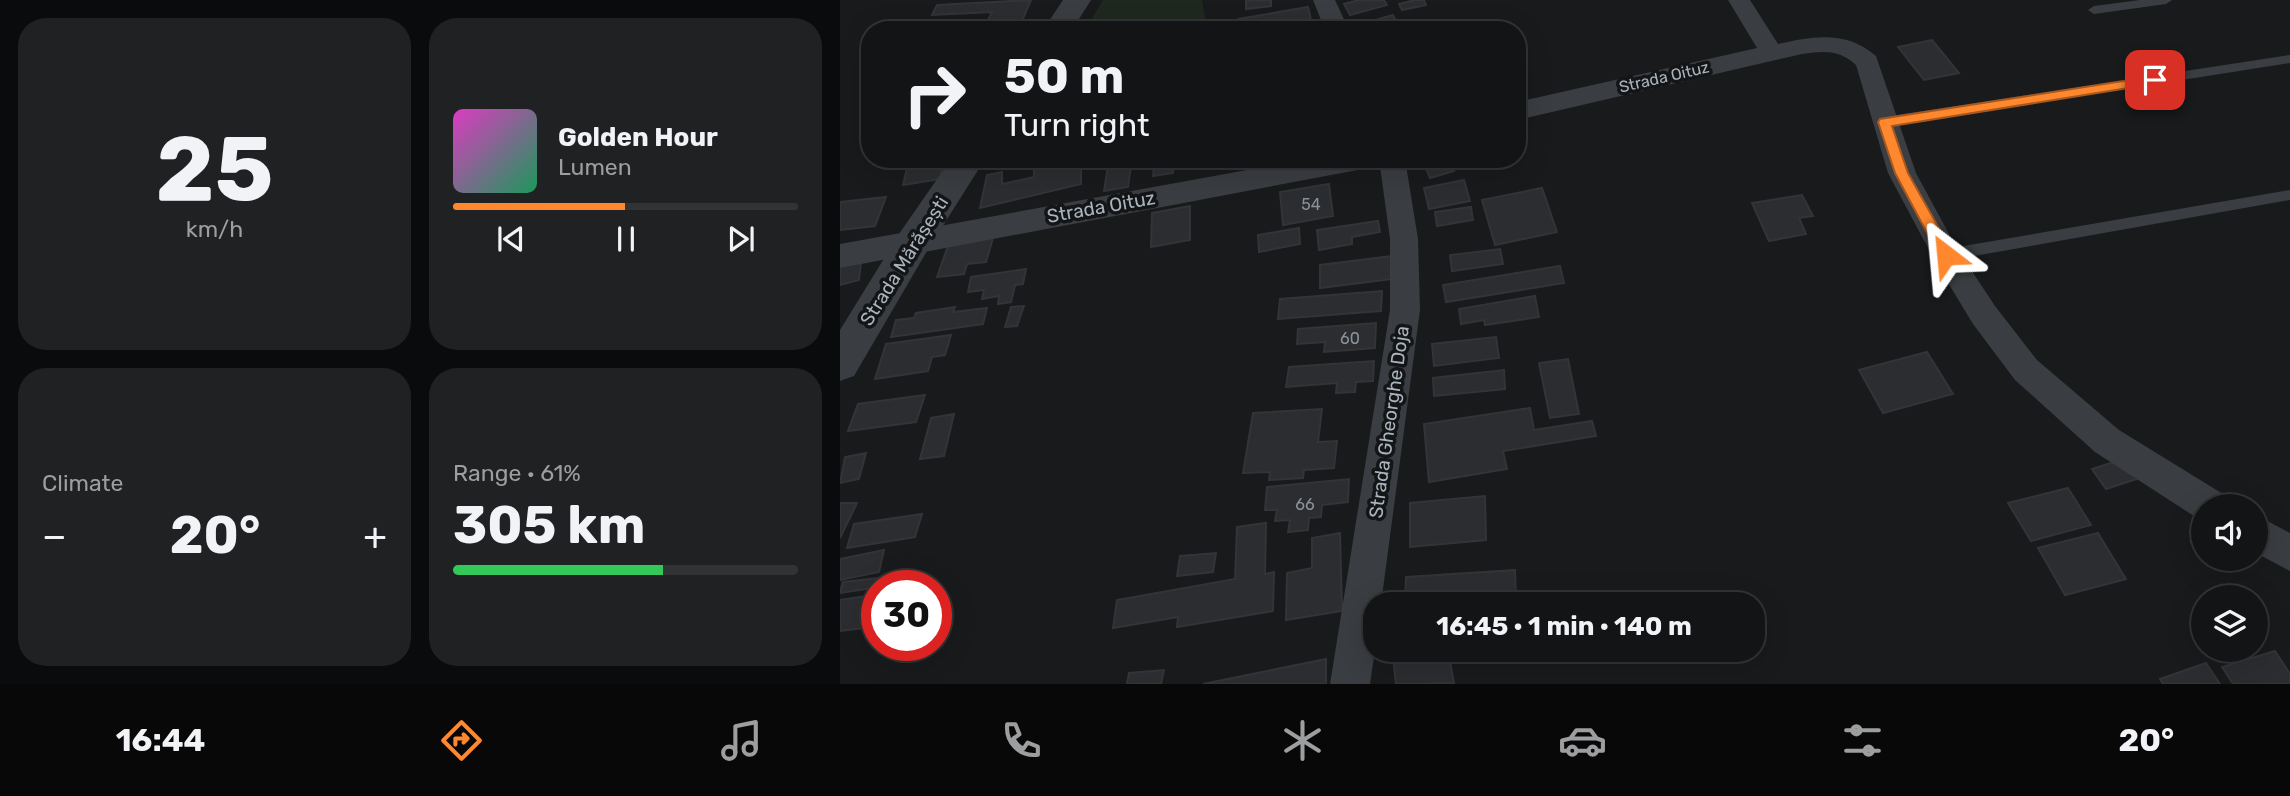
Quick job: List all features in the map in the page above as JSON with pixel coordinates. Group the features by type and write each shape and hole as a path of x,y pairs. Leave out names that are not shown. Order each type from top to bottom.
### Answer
{"street":[{"path":"1063,21 1077,0"},
{"path":"1324,0 1333,21"},
{"path":"1738,0 1771,52"},
{"name":"Strada Oituz","path":"1526,109 1771,52 1831,43 1856,49 1867,62 1902,173 1946,255 1984,315 2026,370 2107,441 2191,494"},
{"name":"Strada Mărășești","path":"840,364 914,241 964,168"},
{"name":"Strada Oituz","path":"840,256 1314,168"},
{"name":"Strada Gheorghe Doja","path":"1350,684 1405,310 1404,239 1393,168"},
{"path":"2268,540 2290,554"}],"lane":[{"path":"2094,10 2166,0"},
{"path":"1884,122 2290,60"},
{"path":"1946,255 2290,195"}],"green space":[{"path":"1103,0 1202,0 1206,21 1090,21"}],"building":[{"path":"1031,0 1022,21 988,21 992,12 932,15 937,5"},
{"path":"1246,0 1271,0 1271,6 1246,9"},
{"path":"1359,0 1384,0 1387,5 1350,15 1344,4"},
{"path":"1424,0 1426,5 1402,10 1399,4"},
{"path":"1308,7 1311,21 1238,21"},
{"path":"1393,15 1396,21 1372,21"},
{"path":"1932,40 1959,73 1924,80 1898,47"},
{"path":"907,168 942,168 940,179 903,185"},
{"path":"1034,168 1081,168 1081,184 980,208 987,175 1002,172 1002,184 1034,177"},
{"path":"1108,168 1131,168 1128,187 1104,191"},
{"path":"1154,168 1173,168 1173,173 1153,176"},
{"path":"1426,168 1453,168 1454,171 1430,178"},
{"path":"1464,180 1470,201 1429,209 1424,188"},
{"path":"1329,184 1333,216 1283,225 1280,192"},
{"path":"1542,188 1557,232 1495,245 1482,200"},
{"path":"1802,195 1813,216 1799,218 1806,234 1769,241 1752,203"},
{"path":"886,197 875,226 840,230 840,202"},
{"path":"1190,206 1190,240 1151,247 1152,213"},
{"path":"1471,207 1473,220 1437,226 1435,212"},
{"path":"1378,221 1380,232 1352,237 1352,244 1319,250 1317,230"},
{"path":"1299,228 1300,244 1259,252 1258,235"},
{"path":"993,238 986,262 967,264 964,274 937,277 949,243"},
{"path":"1500,249 1503,264 1452,271 1450,255"},
{"path":"1391,256 1393,279 1320,288 1320,265"},
{"path":"861,262 859,280 840,285 840,267"},
{"path":"1560,266 1564,283 1446,302 1443,285"},
{"path":"1026,269 1023,284 1015,285 1011,302 998,304 999,296 982,299 984,290 968,292 971,277"},
{"path":"1382,291 1381,311 1278,319 1280,299"},
{"path":"1535,296 1539,317 1485,325 1484,320 1461,324 1459,309"},
{"path":"1024,306 1017,326 1005,327 1011,307"},
{"path":"955,307 953,312 987,308 983,324 891,337 896,320 914,318 916,313"},
{"path":"1376,323 1375,348 1324,352 1325,342 1297,344 1298,329"},
{"path":"951,335 945,355 932,357 928,371 875,379 886,344"},
{"path":"1496,337 1499,358 1434,366 1432,344"},
{"path":"1927,352 1953,394 1883,413 1859,370"},
{"path":"1568,359 1579,414 1550,418 1539,363"},
{"path":"1374,361 1373,381 1356,382 1355,392 1336,393 1337,383 1286,387 1289,367"},
{"path":"1504,370 1505,389 1434,396 1433,378"},
{"path":"925,395 916,422 848,431 858,404"},
{"path":"1530,408 1534,430 1592,421 1596,436 1503,451 1507,469 1429,482 1424,424"},
{"path":"1322,409 1318,442 1337,441 1334,468 1304,470 1303,478 1269,480 1270,472 1243,473 1253,413"},
{"path":"954,414 944,456 920,459 931,418"},
{"path":"866,453 859,479 840,483 845,457"},
{"path":"2123,459 2137,479 2106,489 2092,469"},
{"path":"1349,479 1348,502 1322,505 1321,517 1309,518 1308,530 1288,532 1290,520 1275,521 1277,510 1265,510 1267,487"},
{"path":"2068,488 2091,525 2031,541 2008,503"},
{"path":"1485,496 1486,540 1410,547 1410,503"},
{"path":"840,503 857,503 840,538"},
{"path":"922,514 915,537 847,548 854,524"},
{"path":"1266,523 1265,574 1274,572 1273,611 1177,627 1178,617 1113,628 1117,600 1235,579 1237,527"},
{"path":"1340,533 1342,611 1286,620 1287,573 1312,568 1312,538"},
{"path":"2098,533 2126,579 2065,595 2038,548"},
{"path":"884,550 879,570 861,570 861,576 840,580 840,559"},
{"path":"1216,553 1213,572 1177,576 1180,556"},
{"path":"1515,570 1516,592 1405,592 1406,577"},
{"path":"861,580 861,590 840,593 843,582"},
{"path":"861,597 861,628 840,631 840,600"},
{"path":"2275,651 2290,674 2290,684 2233,684 2222,667 2239,662 2268,662 2268,653"},
{"path":"1326,659 1326,684 1203,684"},
{"path":"1393,662 1450,662 1454,683 1396,684"},
{"path":"2206,663 2220,684 2163,684 2160,679"},
{"path":"1164,670 1161,684 1127,684 1129,673"}],"route":[{"path":"1946,255 1902,173 1884,122 2155,80"}]}
